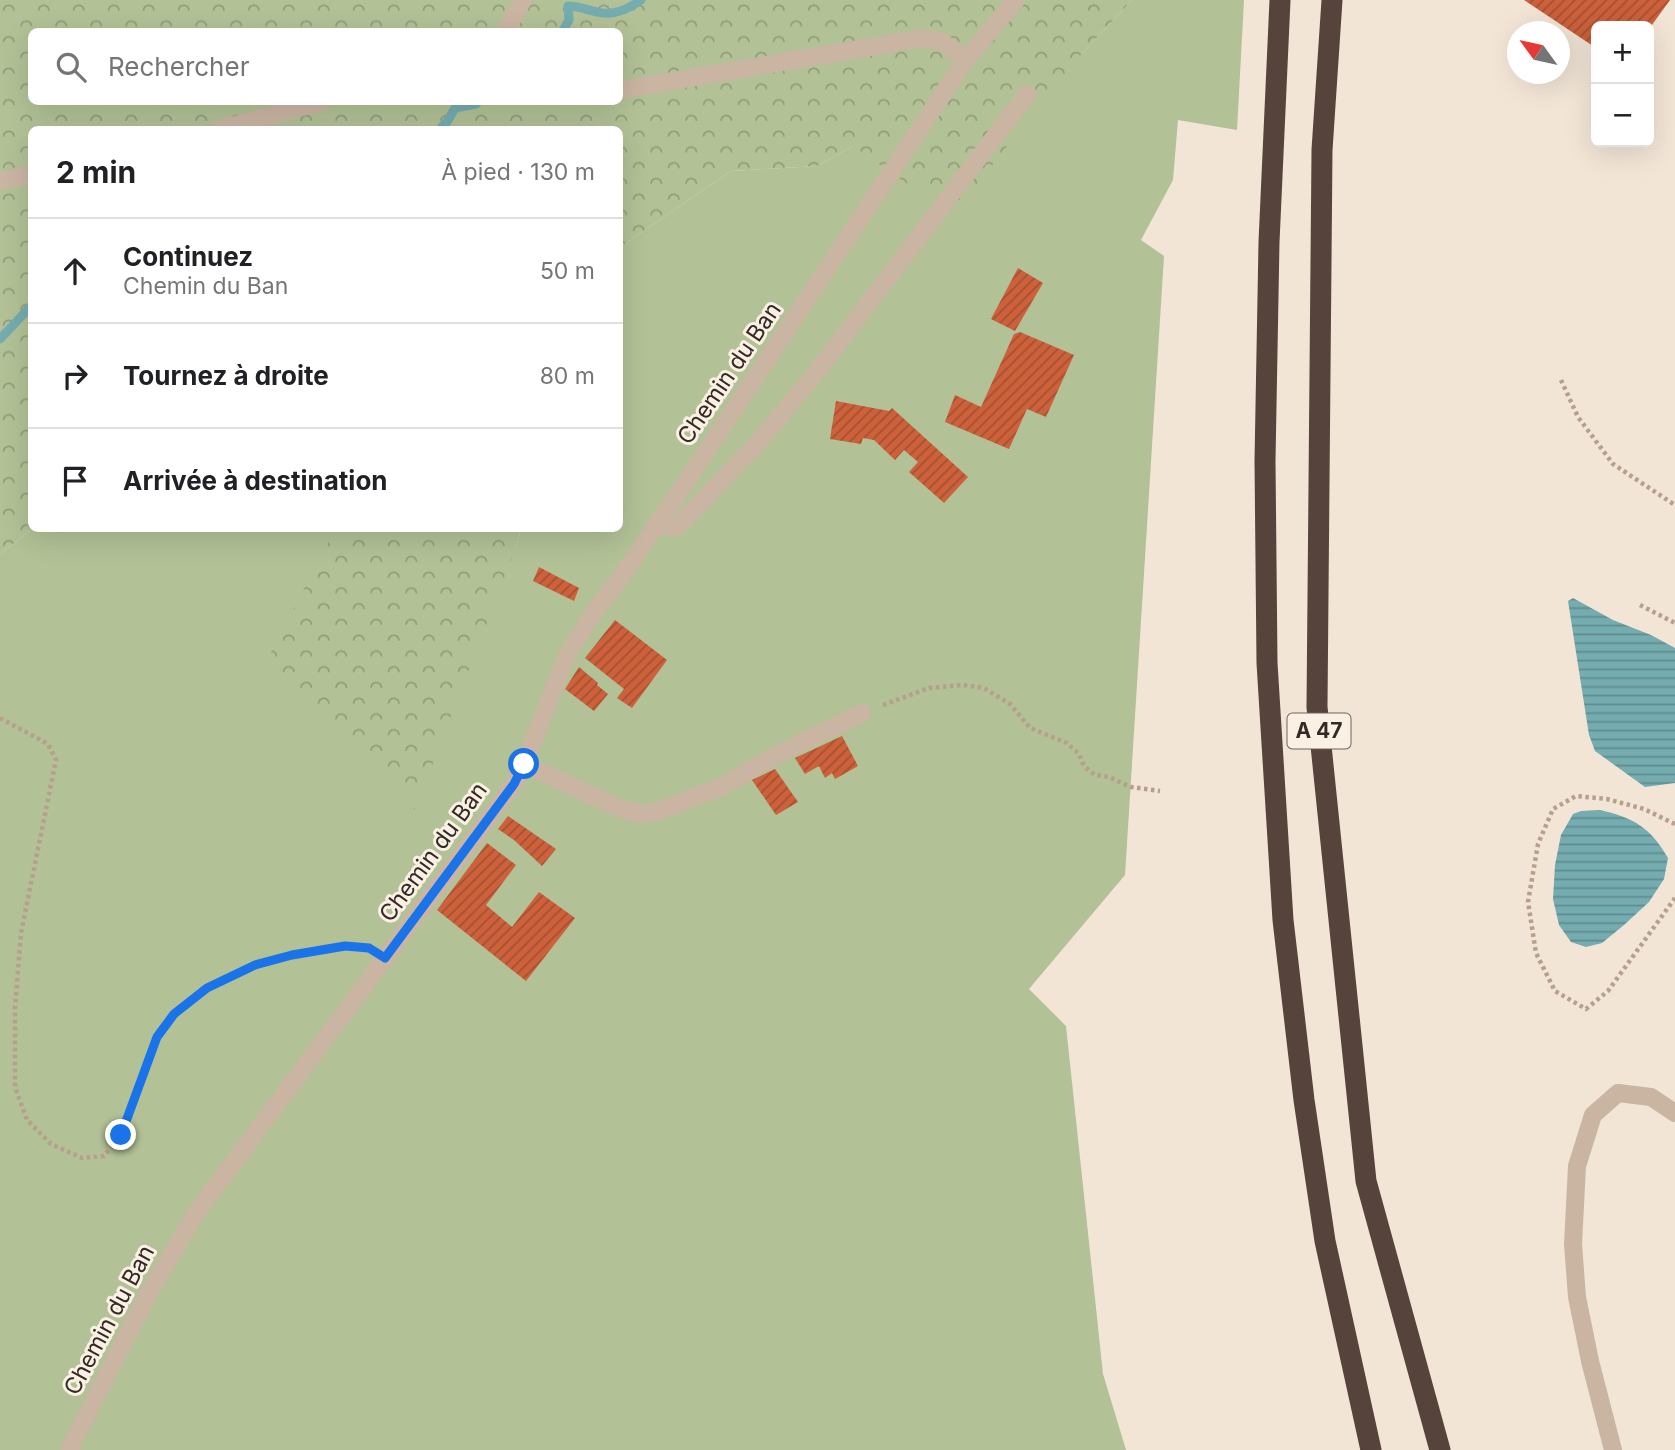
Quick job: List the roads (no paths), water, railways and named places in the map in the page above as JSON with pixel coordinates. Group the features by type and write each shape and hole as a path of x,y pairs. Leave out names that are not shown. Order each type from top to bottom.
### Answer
{"highway":[{"name":"A 47","path":"1280,0 1269,242 1265,461 1268,677 1283,920 1304,1100 1325,1241 1371,1450"},
{"name":"A 47","path":"1332,0 1322,150 1317,707 1366,1181 1440,1450"}],"street":[{"path":"507,28 523,0"},
{"name":"Chemin du Ban","path":"69,1450 146,1296 196,1213 514,784 567,655 594,612 658,523 966,59 1016,0"},
{"path":"623,89 923,38 942,42 966,59"},
{"path":"658,523 677,527 754,447 815,374 1027,94"},
{"path":"232,126 310,105"},
{"path":"0,181 28,175"},
{"path":"524,764 621,809 642,814 656,812 720,787 780,752 862,713"},
{"path":"1613,1450 1577,1297 1573,1244 1577,1166 1593,1115 1618,1093 1651,1097 1675,1113"}],"water":[{"path":"1573,598 1613,620 1675,648 1675,783 1645,787 1595,751 1589,735 1568,601"},
{"path":"1600,810 1640,825 1655,839 1668,858 1664,879 1649,902 1602,943 1586,947 1571,942 1559,925 1553,899 1555,865 1561,835 1573,814"}],"waterway":[{"path":"564,28 569,20 568,6 609,13 626,9 641,0"},
{"path":"443,126 455,108 471,105"},
{"path":"0,339 28,309"}]}
